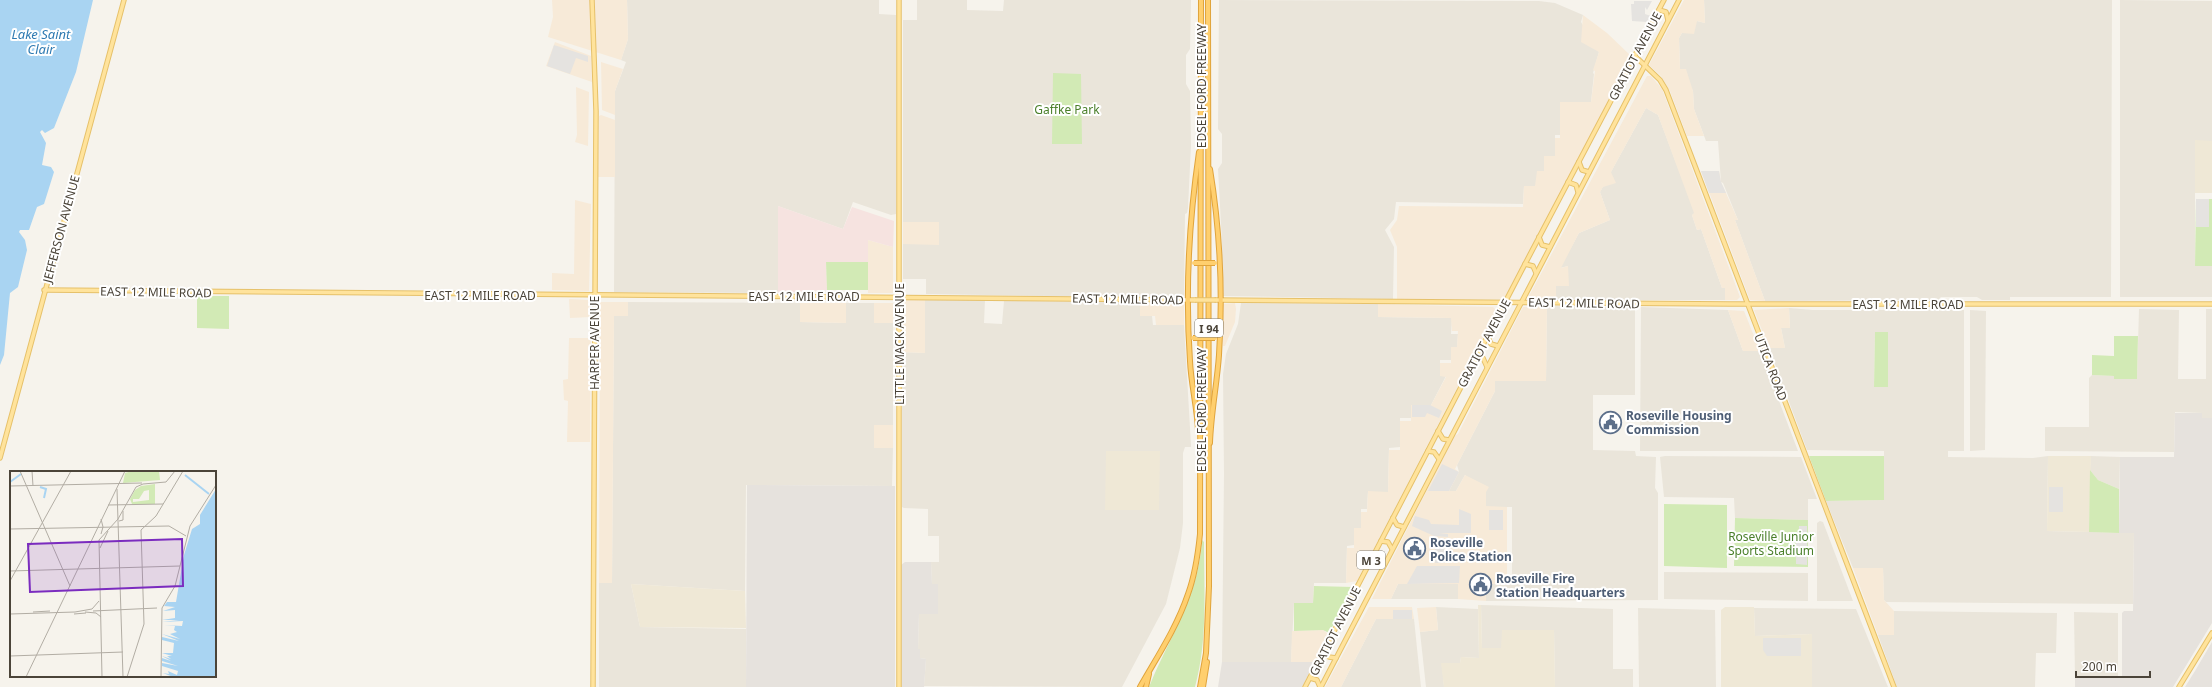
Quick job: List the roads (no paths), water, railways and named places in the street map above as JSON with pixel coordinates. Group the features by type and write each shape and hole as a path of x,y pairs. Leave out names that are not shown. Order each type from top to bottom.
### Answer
{"highway":[{"name":"EDSEL FORD FREEWAY","path":"1140,687 1179,616 1193,579 1201,521 1201,0"},
{"name":"EDSEL FORD FREEWAY","path":"1200,687 1206,653 1209,586 1207,501 1208,0"},
{"path":"1200,450 1190,367 1188,300 1194,186 1201,138"},
{"path":"1207,501 1218,300 1218,234 1208,155"},
{"path":"1189,266 1194,262 1217,264"},
{"path":"1189,335 1194,338 1217,337"},
{"path":"1203,687 1207,667 1206,653"},
{"path":"1146,687 1151,667"}],"main road":[{"name":"JEFFERSON AVENUE","path":"0,458 44,290 124,0"},
{"name":"HARPER AVENUE","path":"592,0 596,111 593,687"},
{"name":"LITTLE MACK AVENUE","path":"899,0 899,687"},
{"name":"GRATIOT AVENUE","path":"1305,687 1664,0"},
{"name":"GRATIOT AVENUE","path":"1321,687 1679,0"},
{"path":"1659,10 1666,12 1668,22"},
{"name":"UTICA ROAD","path":"1635,56 1660,80 1666,90 1894,687"},
{"path":"1579,162 1582,170 1589,172"},
{"path":"1568,182 1576,185 1578,193"},
{"path":"1539,237 1542,244 1550,247"},
{"path":"1525,264 1533,266 1536,273"},
{"name":"EAST 12 MILE ROAD","path":"44,290 594,296 1747,304 2212,304"},
{"path":"1488,336 1492,344 1498,346"},
{"path":"1477,357 1484,358 1487,367"},
{"path":"1438,431 1443,439 1449,440"},
{"path":"1428,451 1434,452 1439,459"},
{"path":"1393,518 1397,525 1404,527"},
{"path":"1381,541 1388,542 1392,549"},
{"path":"2180,687 2212,633"},
{"path":"1325,649 1329,657 1336,658"},
{"path":"1310,678 1317,680 1321,687"}],"water":[{"name":"Lake Saint Clair","path":"0,0 93,0 76,72 54,128 45,133 42,130 40,132 46,143 42,165 51,167 54,172 44,204 37,207 29,230 20,230 19,232 25,240 27,250 18,287 10,293 4,355 0,365"}],"place":[{"name":"Roseville Housing Commission","path":"1611,422"},
{"name":"Roseville Police Station","path":"1414,549"},
{"name":"Roseville Fire Station Headquarters","path":"1481,585"}],"park label":[{"name":"Gaffke Park","path":"1067,109"},
{"name":"Roseville Junior Sports Stadium","path":"1771,543"}]}
